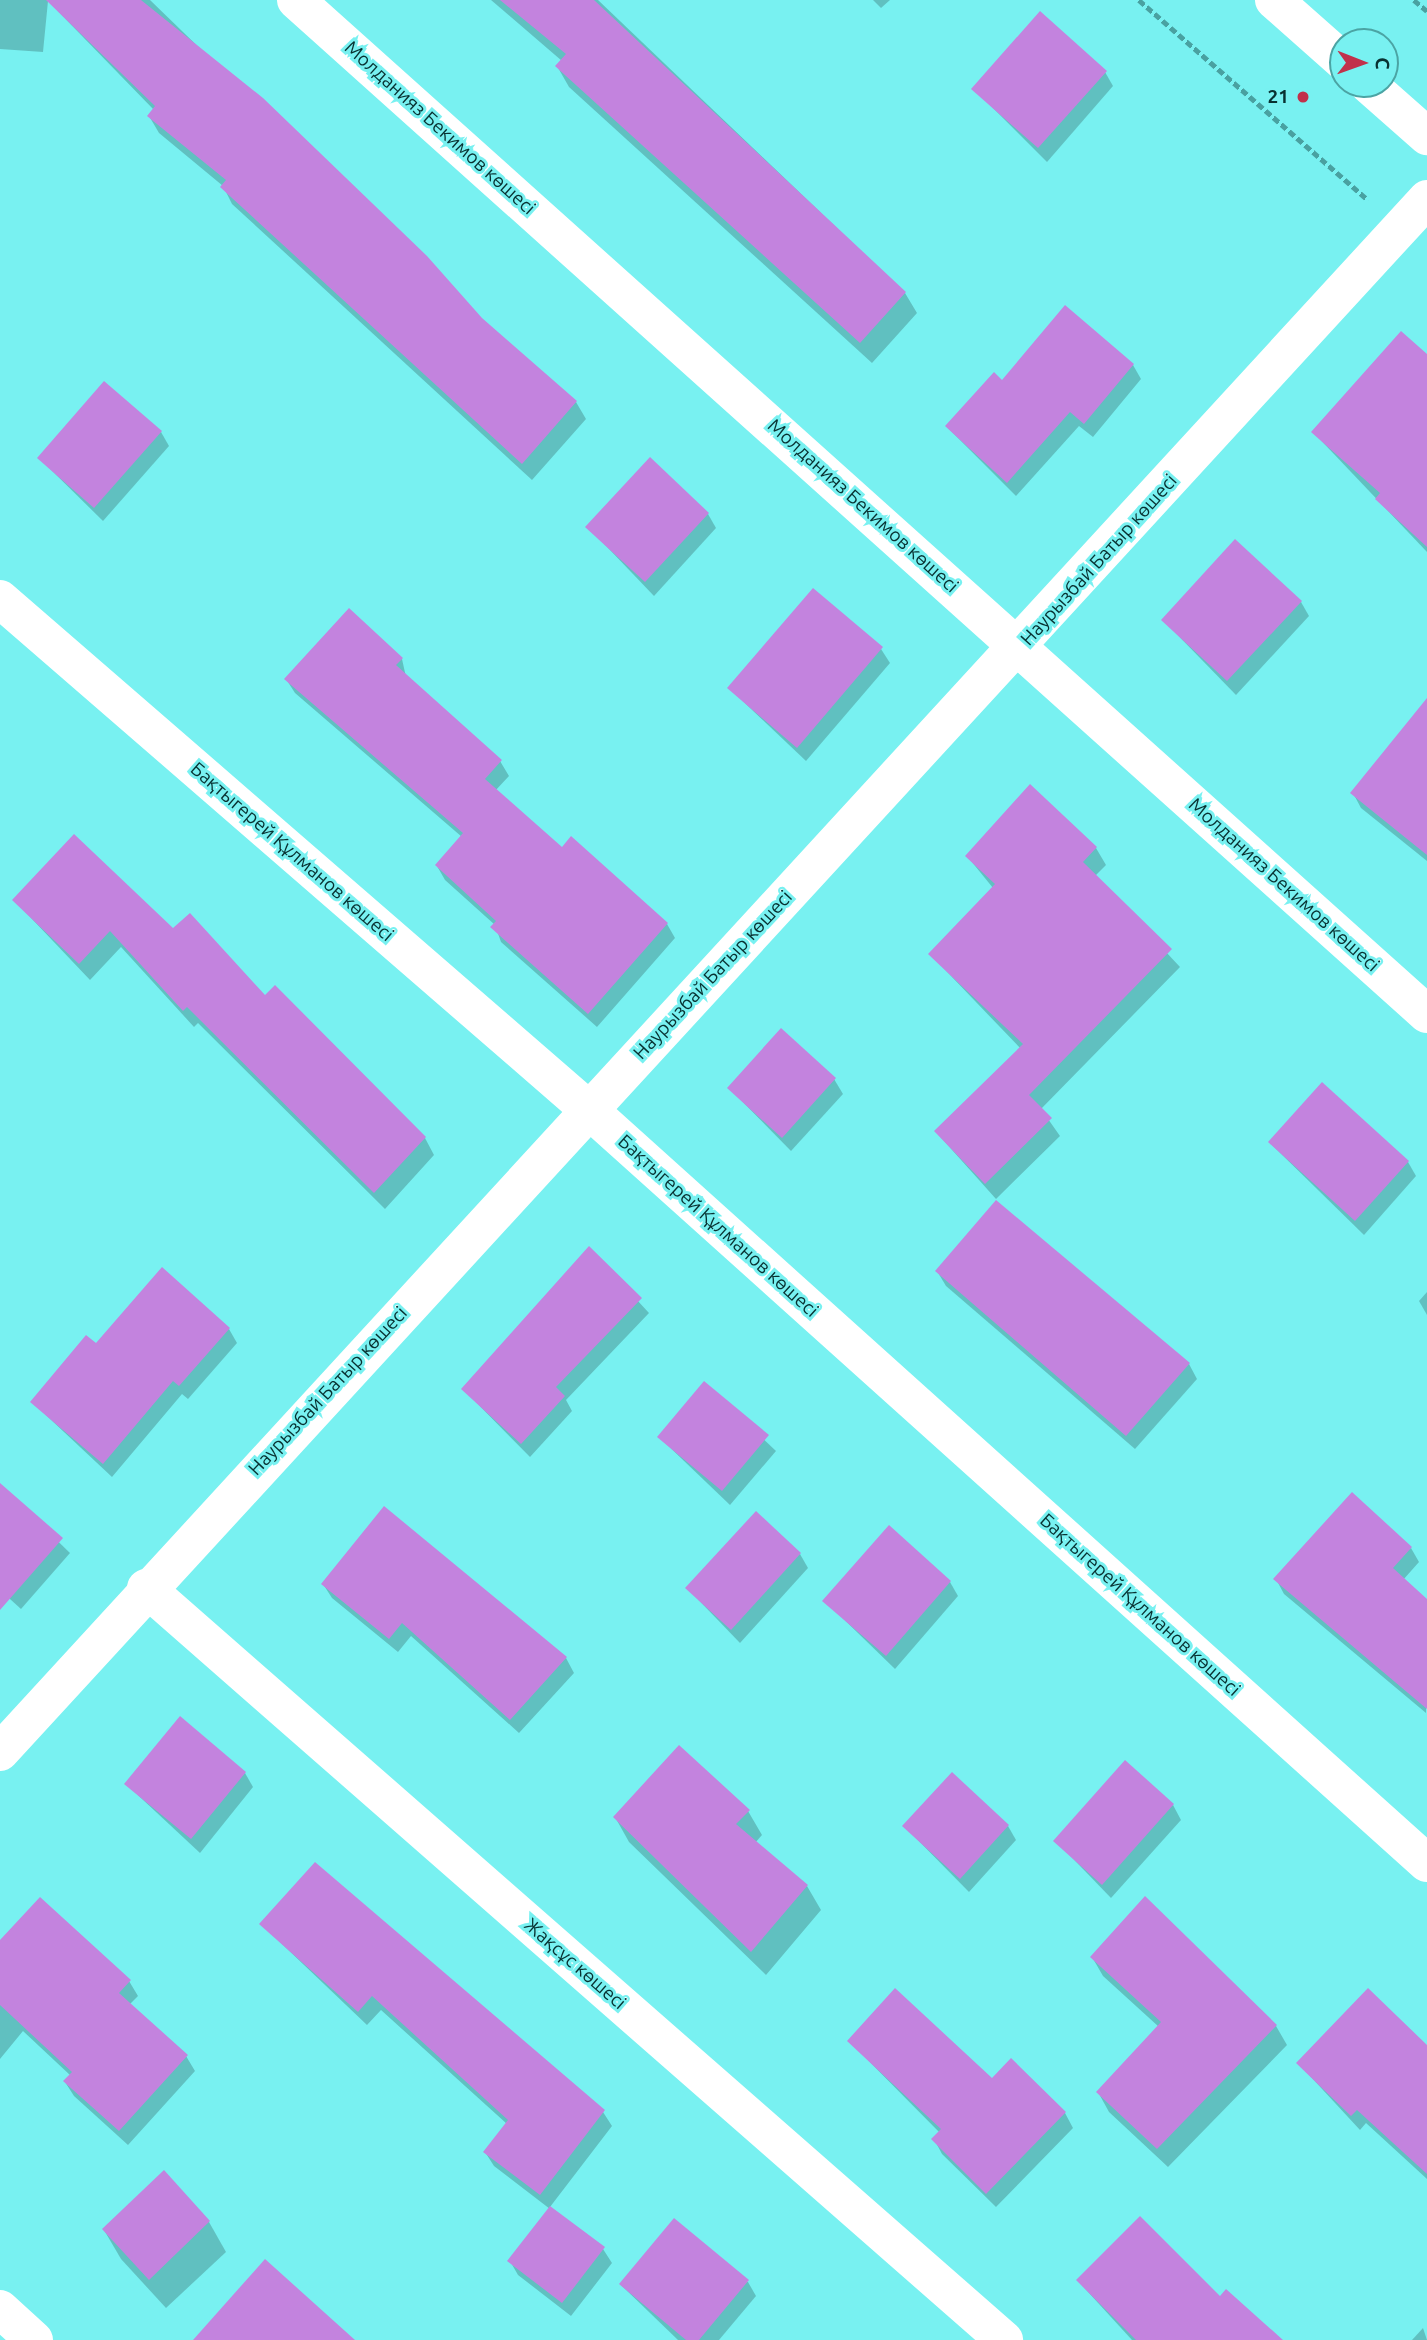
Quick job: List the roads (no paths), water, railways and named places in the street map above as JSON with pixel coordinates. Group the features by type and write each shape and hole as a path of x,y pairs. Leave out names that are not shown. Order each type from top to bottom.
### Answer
{"street":[{"name":"Молданияз Бекимов көшесі","path":"296,0 1021,647 1427,1014"},
{"path":"1274,0 1329,49"},
{"path":"1384,98 1427,136"},
{"name":"Наурызбай Батыр көшесі","path":"0,1752 146,1588 588,1109 1021,647 1427,199"},
{"name":"Бақтыгерей Құлманов көшесі","path":"0,599 588,1109 1427,1863"},
{"name":"Жақсұс көшесі","path":"146,1588 1004,2340"},
{"path":"0,2309 34,2340"}],"place":[{"name":"21","path":"1303,97"}]}
